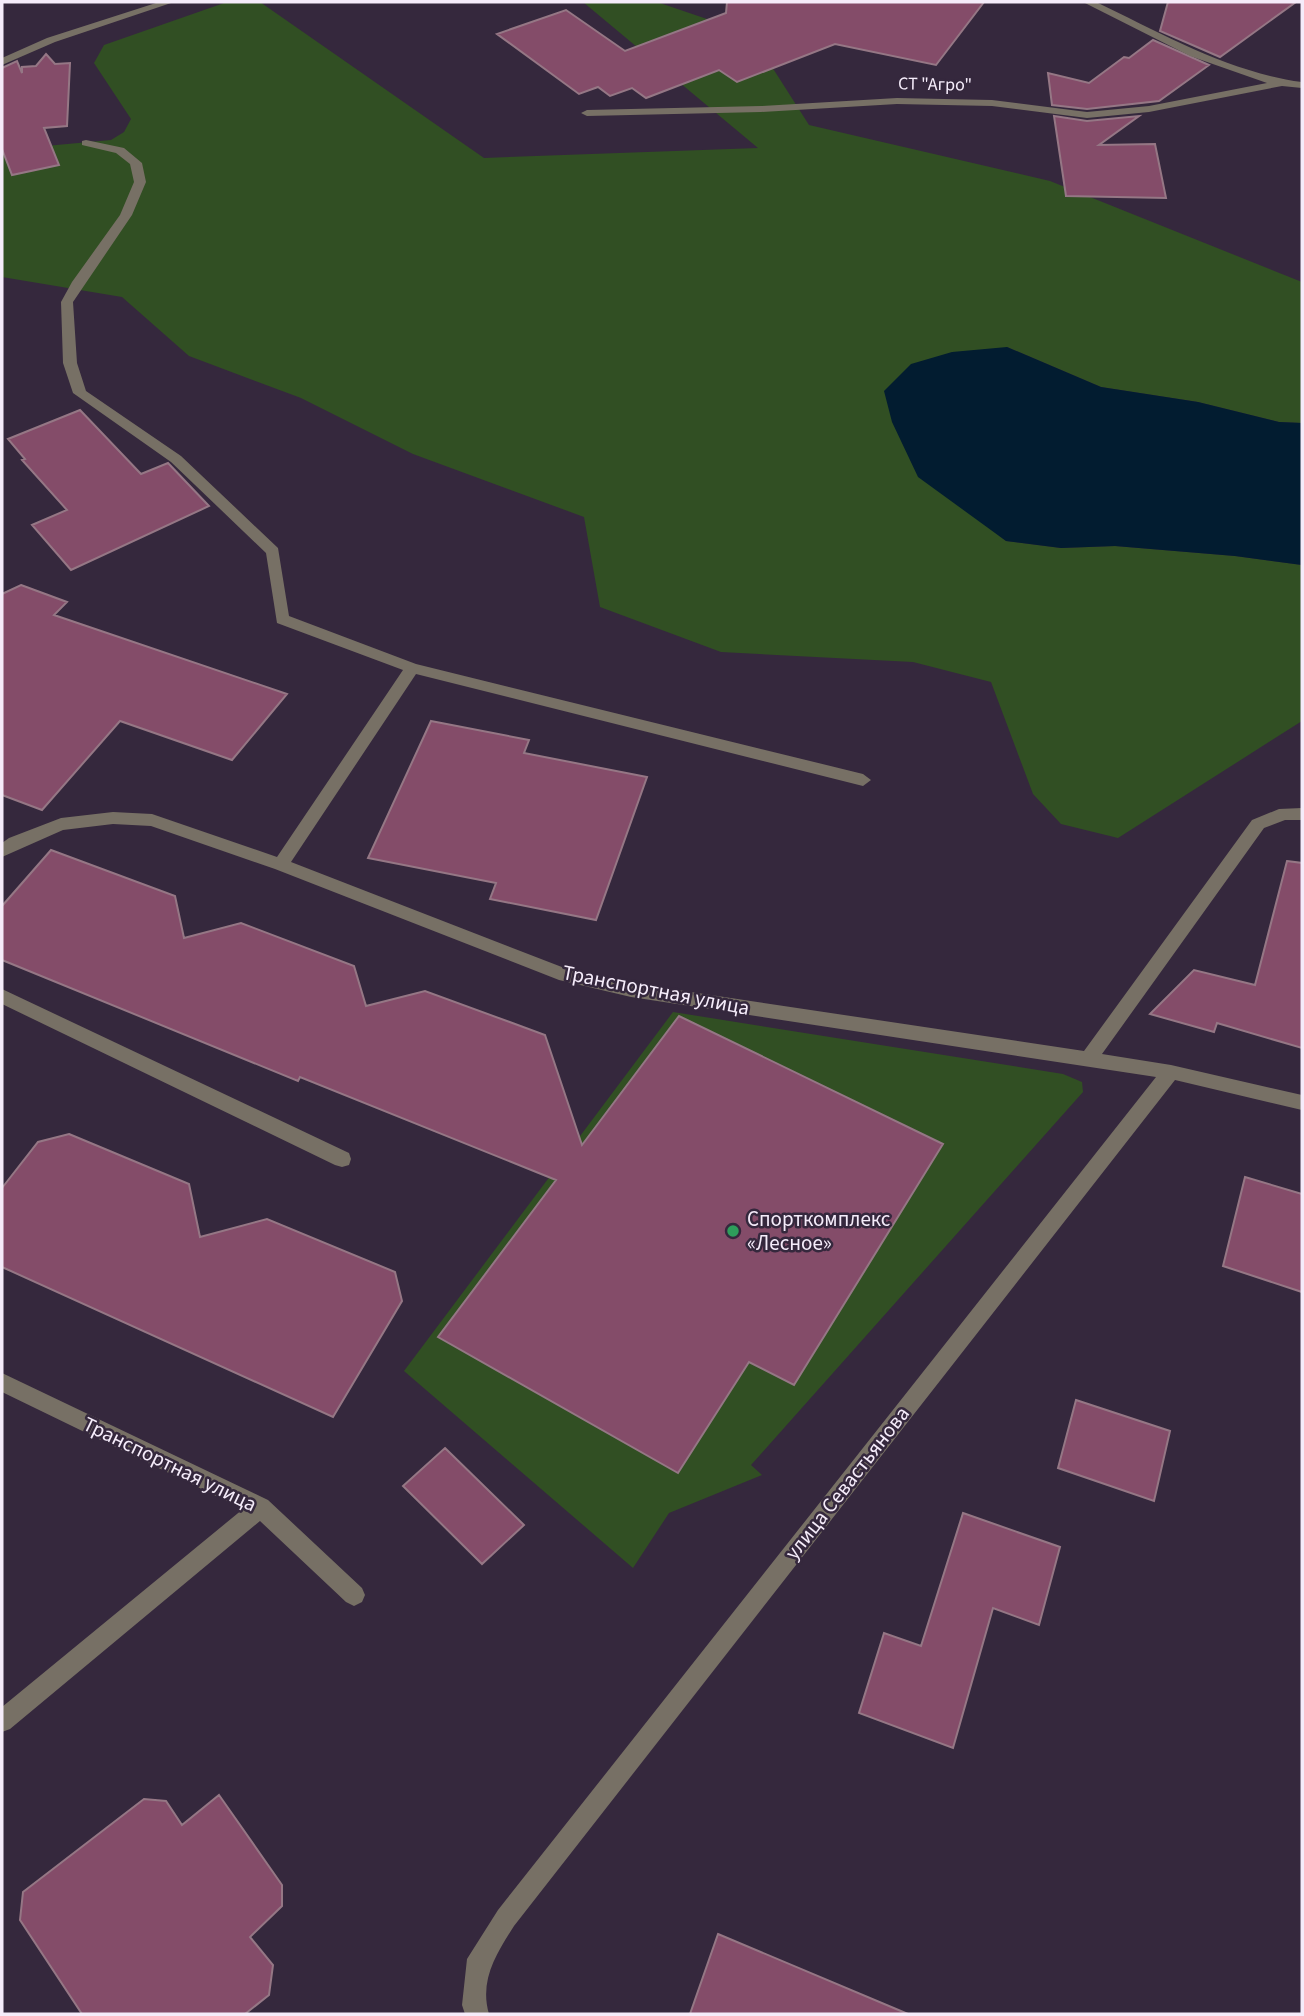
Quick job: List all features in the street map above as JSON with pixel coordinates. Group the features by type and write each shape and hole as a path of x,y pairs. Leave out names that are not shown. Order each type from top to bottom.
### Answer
{"street":[{"path":"2,62 51,40 169,2"},
{"path":"1088,2 1241,73 1278,84 1302,85"},
{"name":"СТ \"Агро\"","path":"587,113 761,110 897,101 992,103 1087,115 1113,114 1278,84"},
{"path":"86,143 120,150 136,163 140,182 126,215 78,282 67,302 71,363 80,393 176,459 273,551 282,619 412,668 863,780"},
{"path":"281,865 412,668"},
{"path":"1087,1061 1258,824 1274,816 1294,812 1302,814"},
{"name":"Транспортная улица","path":"2,851 15,842 61,824 113,818 152,820 281,865 565,975 631,990 1171,1072"},
{"path":"2,996 342,1159"},
{"path":"1171,1072 1302,1102"},
{"name":"улица Севастьянова","path":"477,2014 474,2005 479,1959 506,1918 1171,1072"},
{"name":"Транспортная улица","path":"2,1382 261,1507 354,1595"},
{"path":"2,1721 261,1507"}],"green space":[{"path":"227,2 260,2 484,158 758,148 583,2 657,2 751,34 809,125 1050,181 1302,282 1302,423 1279,422 1198,402 1101,387 1007,347 972,514 1006,541 1061,548 1115,546 1235,556 1302,565 1302,721 1118,838 1061,824 1033,794 991,682 913,662 721,652 600,607 584,517 413,454 301,398 189,356 122,297 2,277 2,150 111,140 124,132 131,119 94,63 104,45"},
{"name":"Спорткомплекс «Лесное»","path":"673,1012 1063,1074 1082,1082 1083,1092 751,1465 762,1475 669,1513 633,1568 404,1371"}],"water":[{"path":"1007,347 1101,387 1198,402 1279,422 1302,423 1302,565 1235,556 1115,546 1061,548 1006,541 918,477 892,422 884,391 911,364 952,352"}],"building":[{"path":"727,2 984,2 936,65 835,44 737,82 719,70 646,98 632,88 610,96 598,87 579,94 497,34 566,10 625,51 726,13"},
{"path":"1168,2 1296,2 1220,57 1160,31"},
{"path":"1153,40 1209,65 1159,101 1087,109 1052,105 1048,73 1089,83"},
{"path":"46,54 55,64 70,63 67,126 44,128 59,165 12,175 2,149 2,68 17,61 22,73 22,67 36,66"},
{"path":"1054,116 1087,121 1139,116 1099,145 1155,144 1166,198 1066,196"},
{"path":"80,410 141,474 168,463 209,506 71,570 32,525 67,510 22,460 25,459 8,439"},
{"path":"21,585 67,602 54,615 287,694 232,760 120,721 42,810 2,795 2,594"},
{"path":"431,721 529,740 524,753 647,777 596,920 490,899 496,883 368,858"},
{"name":"Спорткомплекс «Лесное»","path":"51,850 175,896 184,938 241,923 354,966 366,1006 425,991 545,1035 582,1145 679,1016 943,1144 794,1385 749,1362 678,1473 438,1337 556,1180 300,1077 298,1081 2,960 2,906"},
{"path":"1287,861 1302,863 1302,1048 1217,1023 1214,1032 1150,1014 1194,970 1255,985"},
{"path":"69,1134 189,1184 200,1237 267,1219 395,1272 402,1301 333,1417 2,1267 2,1188 38,1142"},
{"path":"1245,1177 1302,1194 1302,1292 1223,1266"},
{"path":"1076,1400 1170,1431 1154,1501 1058,1468"},
{"path":"445,1448 524,1525 482,1564 403,1486"},
{"path":"963,1513 1060,1547 1039,1625 993,1608 953,1748 859,1713 884,1633 921,1646"},
{"path":"219,1795 282,1885 282,1906 250,1937 273,1965 269,1995 245,2014 82,2014 20,1920 23,1892 144,1799 166,1801 182,1825"},
{"path":"718,1934 908,2014 690,2014"}],"place":[{"name":"Спорткомплекс «Лесное»","path":"733,1231"}]}
